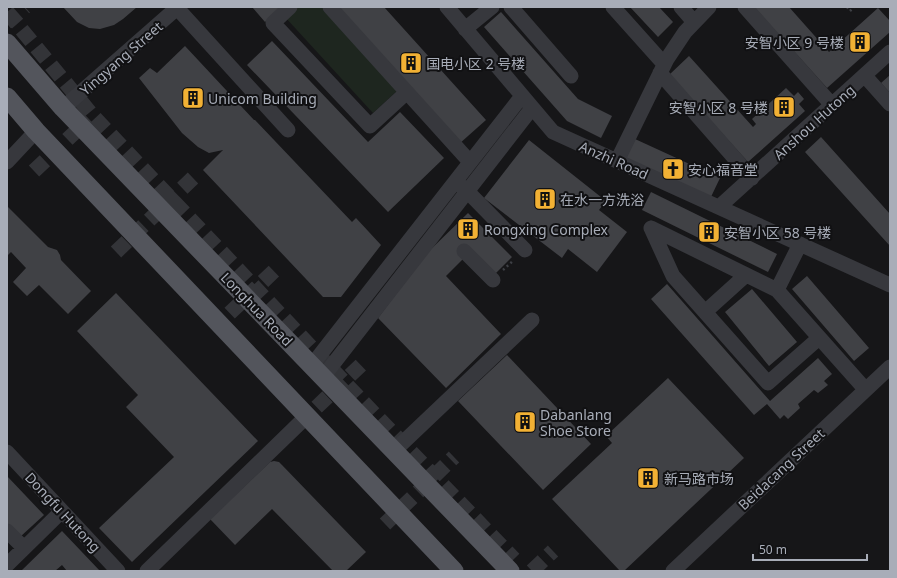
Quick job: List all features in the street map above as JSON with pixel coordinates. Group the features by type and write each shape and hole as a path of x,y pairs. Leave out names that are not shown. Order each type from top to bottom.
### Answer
{"main road":[{"name":"Longhua Road","path":"7,43 63,108 510,571"},
{"path":"7,97 36,131 454,571"}],"street":[{"path":"290,7 273,23 370,126 407,92"},
{"path":"330,7 470,162"},
{"name":"Anzhi Road","path":"447,7 553,132 890,285"},
{"path":"465,29 492,7"},
{"path":"511,7 571,76"},
{"path":"613,7 752,178"},
{"path":"681,7 694,22"},
{"path":"617,161 662,69 685,32 709,7"},
{"path":"745,7 832,106"},
{"path":"178,8 288,130"},
{"name":"Yingyang Street","path":"63,108 178,8"},
{"name":"Anshou Hutong","path":"719,207 890,52"},
{"path":"865,76 890,104"},
{"path":"318,371 455,181 522,96"},
{"path":"318,371 468,191 532,108"},
{"path":"7,162 36,131"},
{"path":"455,181 468,191 525,250"},
{"path":"819,338 768,383 673,276 651,228 777,290 865,389"},
{"path":"777,290 800,244"},
{"path":"464,251 492,280"},
{"path":"705,312 746,275"},
{"path":"394,451 532,320"},
{"name":"Beidacang Street","path":"673,571 890,367"},
{"path":"147,571 307,416"},
{"name":"Dongfu Hutong","path":"7,452 118,571"},
{"path":"7,565 62,511"},
{"path":"7,531 24,548"}],"path":[{"path":"847,7 850,11 854,7"},
{"path":"492,280 525,250"}],"shaded area":[{"path":"295,7 322,7 398,90 373,113 285,17"}],"building":[{"path":"63,7 137,7 114,25 100,29 89,28 77,22"},
{"path":"252,7 281,7 265,22"},
{"name":"国电小区 2 号楼","path":"336,7 384,7 486,120 459,144"},
{"path":"630,7 659,7 673,22 658,37"},
{"name":"安智小区 9 号楼","path":"754,7 789,7 829,52 878,8 890,21 890,32 827,88"},
{"path":"501,12 578,99 612,116 601,138 567,121 484,27"},
{"path":"272,41 368,142 400,112 444,158 388,212 247,65"},
{"path":"185,46 352,222 356,218 381,245 341,297 323,297 203,170 223,150 209,153 198,147 182,133 139,78 150,68 157,73"},
{"name":"安智小区 8 号楼","path":"689,56 753,127 756,124 752,119 786,88 794,96 798,92 804,99 799,104 805,111 748,162 669,75"},
{"path":"890,75 890,93 881,83"},
{"path":"821,137 890,214 890,246 805,152"},
{"name":"安心福音堂","path":"635,139 720,178 710,199 625,160"},
{"name":"在水一方洗浴","path":"529,140 606,201 599,210 627,232 597,272 568,249 562,258 484,198"},
{"name":"安智小区 58 号楼","path":"651,192 777,254 768,272 642,210"},
{"path":"8,207 48,247 57,250 61,260 91,291 68,314 39,285 27,296 13,282 26,268 11,252 7,256"},
{"path":"468,213 512,257 493,276 464,258 446,276 501,334 446,388 378,318 425,255"},
{"path":"807,276 869,348 854,361 792,289"},
{"path":"667,284 770,401 818,358 832,374 824,381 828,385 818,393 814,390 798,404 800,408 788,419 784,415 780,419 767,404 754,415 651,299"},
{"path":"752,289 797,342 769,366 725,312"},
{"path":"116,293 258,441 132,562 99,528 174,457 126,407 138,395 77,331"},
{"name":"Dabanlang Shoe Store","path":"507,355 591,444 543,490 458,401"},
{"name":"新马路市场","path":"668,378 744,458 624,571 620,571 552,499 612,443 606,436"},
{"path":"270,462 279,462 366,552 346,571 333,571 272,509 235,545 210,519"},
{"path":"7,476 44,515 20,537 7,523"},
{"path":"62,531 100,571 67,571 62,565 55,571 21,571"}],"tunnel":[{"path":"7,23 25,7"},
{"path":"7,12 93,116 363,402 514,559"},
{"path":"34,171 89,119"},
{"path":"116,252 193,178"},
{"path":"213,329 274,271"},
{"path":"300,423 363,363"},
{"path":"385,524 454,457"},
{"path":"532,571 553,551"}],"place":[{"name":"安智小区 9 号楼","path":"860,42"},
{"name":"国电小区 2 号楼","path":"411,63"},
{"name":"Unicom Building","path":"193,98"},
{"name":"安智小区 8 号楼","path":"784,107"},
{"name":"安心福音堂","path":"673,169"},
{"name":"在水一方洗浴","path":"545,199"},
{"name":"Rongxing Complex","path":"468,229"},
{"name":"安智小区 58 号楼","path":"709,232"},
{"name":"Dabanlang Shoe Store","path":"525,422"},
{"name":"新马路市场","path":"648,478"}]}
